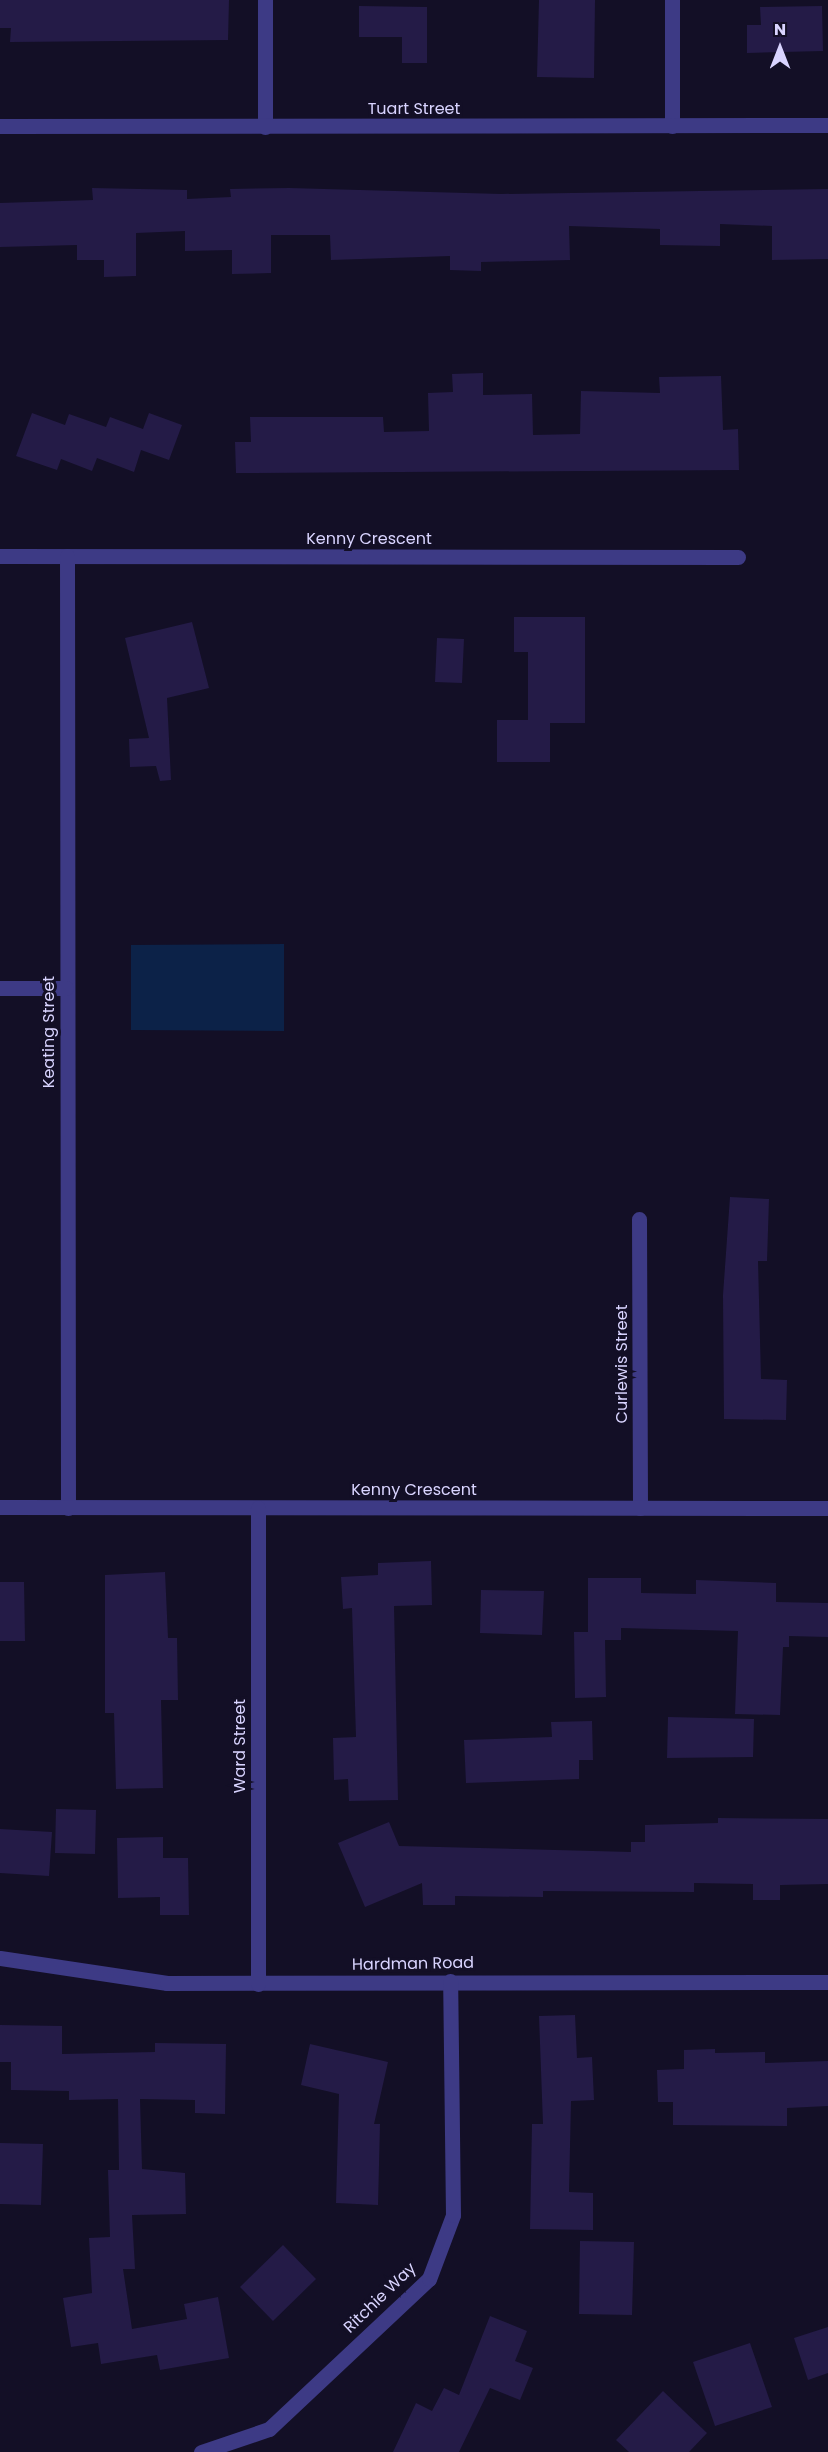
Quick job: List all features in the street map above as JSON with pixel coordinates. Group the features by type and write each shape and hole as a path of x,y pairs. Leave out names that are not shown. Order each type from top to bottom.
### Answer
{"street":[{"path":"265,0 265,127"},
{"path":"672,0 672,126"},
{"name":"Tuart Street","path":"0,126 828,125"},
{"name":"Kenny Crescent","path":"0,556 738,557"},
{"name":"Keating Street","path":"67,556 68,1508"},
{"path":"0,988 66,988"},
{"name":"Curlewis Street","path":"639,1219 640,1508"},
{"name":"Kenny Crescent","path":"0,1507 828,1508"},
{"name":"Ward Street","path":"258,1508 258,1984"},
{"name":"Hardman Road","path":"0,1958 167,1983 828,1982"},
{"name":"Ritchie Way","path":"201,2452 268,2429 429,2279 453,2215 450,1981"}],"water":[{"path":"284,944 284,1031 131,1030 131,945"}],"building":[{"path":"0,0 229,0 228,40 10,42 11,28 0,28"},
{"path":"539,0 595,0 594,78 537,77"},
{"path":"359,6 427,7 427,63 402,63 402,37 359,37"},
{"path":"822,6 823,51 747,53 747,25 761,25 760,7"},
{"path":"92,188 187,190 187,199 231,197 230,189 289,188 501,194 828,189 828,259 772,260 772,226 720,224 720,246 660,245 660,229 569,226 570,260 481,262 481,271 450,270 450,256 331,260 330,235 271,235 271,273 232,274 232,250 185,251 185,231 136,233 136,276 104,277 104,260 77,260 77,245 0,247 0,203 93,200"},
{"path":"483,373 483,395 532,394 533,435 580,434 581,391 660,393 659,377 721,376 723,430 738,429 739,470 236,473 235,442 251,442 250,417 383,417 384,432 429,431 428,393 453,392 452,374"},
{"path":"32,413 65,425 69,414 106,427 110,417 143,429 149,413 182,425 169,460 141,450 134,472 97,458 92,471 61,459 57,470 16,456"},
{"path":"514,617 585,617 585,723 550,723 550,762 497,762 497,720 528,720 528,652 514,652"},
{"path":"192,622 209,688 167,698 171,780 160,781 156,766 130,767 129,739 149,738 125,638"},
{"path":"437,638 464,639 462,683 435,682"},
{"path":"730,1197 769,1199 767,1261 758,1261 761,1379 787,1380 786,1420 724,1419 723,1295"},
{"path":"431,1561 432,1605 394,1606 398,1800 349,1801 348,1779 334,1780 333,1738 356,1737 352,1608 343,1609 341,1577 378,1575 378,1563"},
{"path":"165,1572 168,1638 177,1638 178,1700 161,1700 163,1788 116,1789 114,1713 105,1713 105,1575"},
{"path":"588,1578 641,1578 641,1593 696,1594 696,1580 776,1583 776,1602 828,1603 828,1637 789,1636 789,1647 783,1647 780,1715 735,1714 738,1631 621,1628 621,1640 605,1640 606,1697 575,1698 574,1632 588,1632"},
{"path":"0,1582 24,1582 25,1641 0,1641"},
{"path":"481,1590 544,1591 542,1635 480,1633"},
{"path":"668,1717 754,1719 753,1757 667,1758"},
{"path":"592,1721 593,1760 579,1760 579,1779 466,1783 464,1740 552,1737 551,1722"},
{"path":"56,1809 96,1810 95,1854 55,1853"},
{"path":"718,1818 828,1819 828,1884 780,1885 780,1900 753,1900 753,1884 694,1883 694,1892 543,1891 543,1897 455,1896 455,1905 423,1905 422,1883 365,1907 338,1843 389,1822 399,1846 631,1852 631,1842 645,1842 645,1825 718,1823"},
{"path":"0,1829 52,1832 49,1876 0,1873"},
{"path":"163,1837 163,1858 188,1858 189,1915 160,1915 160,1897 118,1898 117,1838"},
{"path":"575,2015 577,2058 592,2057 594,2100 571,2101 569,2192 593,2193 593,2230 530,2229 532,2124 543,2124 539,2016"},
{"path":"0,2025 62,2026 62,2054 155,2052 155,2043 226,2044 225,2114 195,2113 195,2100 140,2099 142,2169 185,2173 186,2214 132,2215 135,2269 123,2269 132,2329 187,2319 184,2304 218,2297 229,2358 160,2370 157,2355 101,2364 98,2343 71,2347 63,2298 92,2293 89,2238 110,2237 108,2170 119,2170 118,2099 69,2100 69,2091 11,2090 11,2062 0,2062"},
{"path":"310,2044 388,2062 374,2124 380,2124 378,2205 336,2203 339,2094 301,2085"},
{"path":"715,2049 715,2053 765,2052 765,2063 828,2061 828,2106 787,2108 787,2126 673,2125 673,2102 658,2102 657,2070 684,2069 684,2050"},
{"path":"0,2143 43,2144 41,2205 0,2204"},
{"path":"580,2241 634,2242 632,2315 579,2314"},
{"path":"283,2245 316,2279 273,2321 240,2287"},
{"path":"490,2316 527,2331 515,2361 533,2368 520,2400 490,2388 459,2452 393,2452 416,2403 432,2411 444,2388 459,2395"},
{"path":"828,2327 828,2373 808,2380 794,2338"},
{"path":"750,2343 772,2407 715,2426 693,2362"},
{"path":"663,2391 707,2433 689,2452 629,2452 616,2440"}]}
